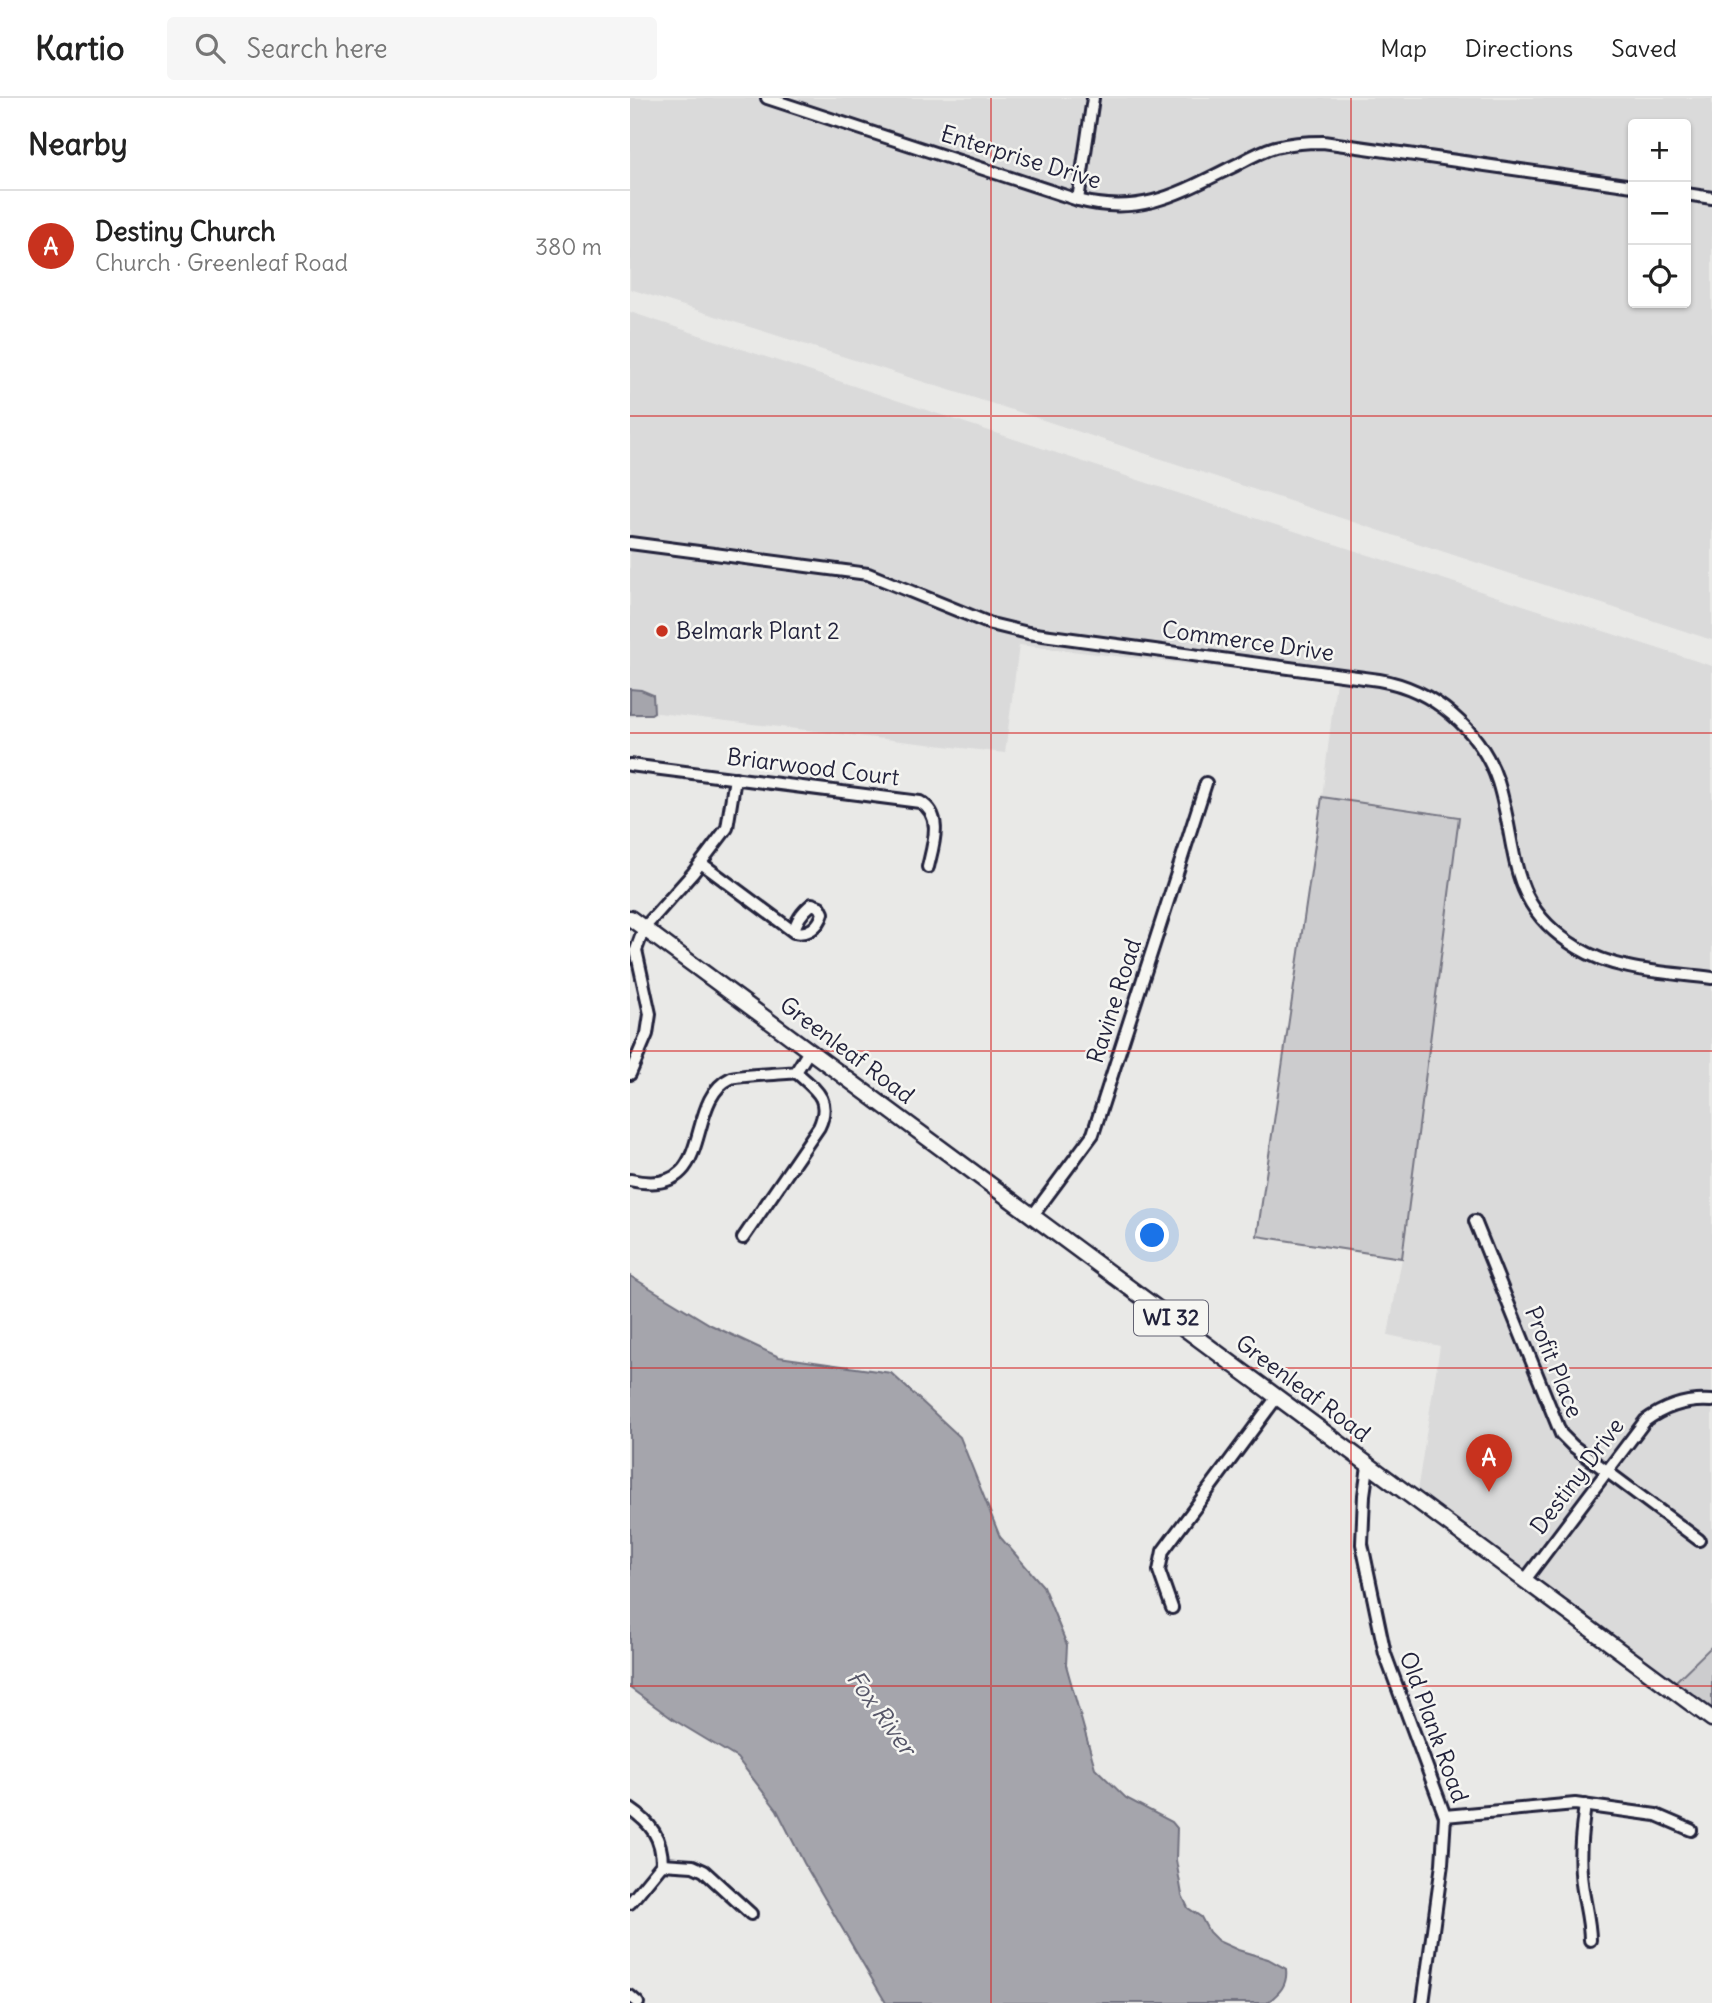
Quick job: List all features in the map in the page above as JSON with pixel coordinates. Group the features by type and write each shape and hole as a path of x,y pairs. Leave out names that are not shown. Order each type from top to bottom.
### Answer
{"main road":[{"name":"Greenleaf Road","path":"630,918 1712,1719"}],"street":[{"name":"Enterprise Drive","path":"767,98 1079,200 1108,206 1158,201 1260,152 1306,142 1323,142 1628,185"},
{"path":"1079,200 1093,98"},
{"path":"1691,195 1712,198"},
{"name":"Commerce Drive","path":"630,543 868,575 991,624 1028,633 1378,680 1403,686 1449,711 1482,751 1498,783 1513,859 1523,888 1533,906 1553,929 1578,948 1606,961 1712,978"},
{"name":"Briarwood Court","path":"630,766 923,804 932,811 935,822 928,867"},
{"path":"630,1074 647,1034 650,1014 636,950 644,928 701,863 729,822 735,778"},
{"name":"Ravine Road","path":"1032,1216 1093,1134 1206,783"},
{"path":"701,863 794,932"},
{"path":"796,1072 809,1051"},
{"path":"630,1180 665,1181 680,1174 689,1161 713,1095 731,1078 796,1072 816,1090 825,1105 824,1116 743,1238"},
{"name":"Profit Place","path":"1475,1221 1561,1434 1699,1540"},
{"path":"1172,1608 1159,1571 1163,1551 1277,1396"},
{"name":"Destiny Drive","path":"1524,1580 1637,1429 1653,1415 1681,1402 1712,1401"},
{"name":"Old Plank Road","path":"1368,1466 1362,1544 1385,1654 1445,1816 1442,1864 1423,2003"},
{"path":"1445,1816 1558,1805 1585,1805 1656,1815 1692,1830"},
{"path":"1585,1805 1580,1854 1590,1940"},
{"path":"630,1809 645,1819 656,1833 662,1849 662,1864 630,1903"},
{"path":"662,1864 698,1868 751,1914"},
{"path":"630,1996 638,2003"}],"shaded area":[{"path":"630,98 1712,98 1712,640 1025,414 630,289"},
{"path":"630,312 1712,666 1712,1646 1674,1683 1417,1492 1440,1346 1388,1335 1402,1258 1459,817 1322,797 1336,681 1019,645 1005,753 658,713 630,717"},
{"path":"1322,797 1459,817 1402,1258 1257,1236"},
{"path":"1712,1646 1712,1715 1674,1683"}],"water":[{"path":"630,689 653,695 654,712 630,714"},
{"name":"Fox River","path":"630,1276 711,1325 779,1357 891,1373 960,1437 1000,1537 1043,1586 1067,1645 1066,1665 1095,1768 1126,1798 1172,1822 1177,1828 1176,1860 1182,1895 1188,1908 1201,1917 1209,1932 1218,1941 1268,1959 1286,1969 1284,1985 1275,1996 1267,2003 886,2003 804,1863 777,1810 737,1758 674,1720 630,1688"}],"place":[{"name":"Belmark Plant 2","path":"662,631"},
{"name":"Destiny Church","path":"1489,1492"}]}
